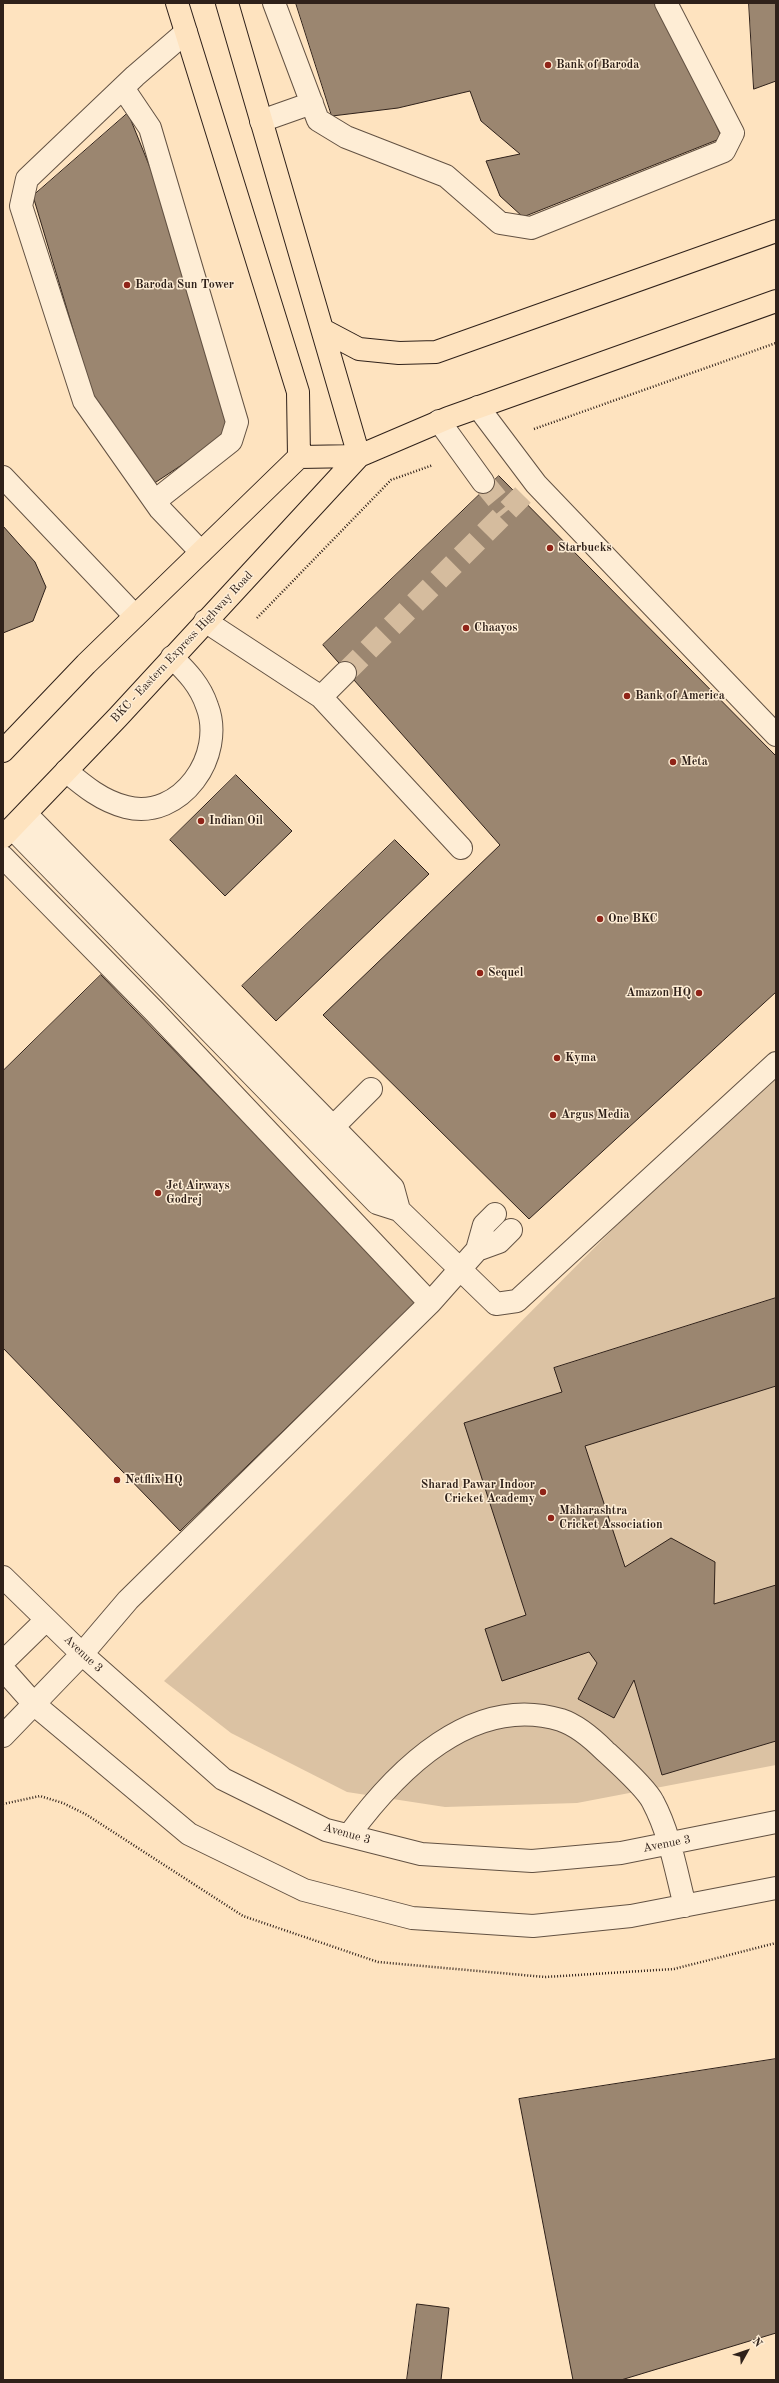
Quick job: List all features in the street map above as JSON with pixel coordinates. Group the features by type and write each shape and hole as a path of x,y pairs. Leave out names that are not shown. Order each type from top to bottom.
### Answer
{"main road":[{"path":"177,3 298,392 299,457"},
{"path":"227,3 359,456"},
{"path":"323,330 359,349 399,353 436,352 776,231"},
{"path":"5,746 135,616 299,457 359,456 478,407 776,301"},
{"name":"BKC - Eastern Express Highway Road","path":"13,826 359,456"}],"street":[{"path":"274,3 318,120 346,137 446,176 500,224 531,228 724,151 733,133 666,3"},
{"path":"186,32 123,88 27,179 21,206 84,402 155,501 201,552"},
{"path":"123,88 150,128 237,422 231,441 155,501"},
{"path":"261,121 312,103"},
{"path":"478,407 503,440 530,490 776,735"},
{"path":"439,422 482,482"},
{"path":"3,477 135,616"},
{"path":"205,622 321,697 461,848"},
{"path":"66,771 91,792 126,807 160,808 185,792 202,768 212,742 208,707 196,682 172,657"},
{"path":"321,697 345,673"},
{"path":"13,826 325,1134 393,1188 399,1210 460,1272 496,1304 517,1302 776,1064"},
{"path":"3,857 152,1015 430,1303"},
{"path":"325,1134 371,1089"},
{"path":"3,1736 35,1705 82,1654 128,1600 460,1272 477,1250 484,1225 495,1214"},
{"path":"477,1250 499,1242 511,1230"},
{"name":"Avenue 3","path":"3,1577 82,1654 224,1780 326,1830 422,1854 532,1861 621,1853 776,1822"},
{"path":"3,1662 46,1620"},
{"path":"3,1669 35,1705 189,1834 304,1890 412,1918 533,1926 631,1916 776,1888"},
{"path":"349,1836 384,1790 414,1761 471,1725 495,1717 523,1714 562,1720 594,1741 614,1758 652,1801 669,1843 685,1906"}],"path":[{"path":"503,440 776,343"},
{"path":"235,641 390,480 462,455"}],"shaded area":[{"name":"Maharashtra Cricket Association","path":"776,1065 776,1765 577,1803 445,1807 347,1792 231,1733 164,1681"}],"building":[{"path":"296,3 661,3 722,138 523,217 500,196 486,161 520,154 481,121 470,91 398,108 332,116"},
{"path":"749,3 776,3 776,81 754,89"},
{"name":"Baroda Sun Tower","path":"128,113 181,244 230,433 150,486 99,416 33,196"},
{"name":"One BKC","path":"499,476 776,756 776,992 529,1219 323,1015 500,845 323,645"},
{"path":"3,526 35,562 46,587 33,621 3,633"},
{"path":"236,775 292,831 225,896 170,840"},
{"path":"395,840 429,874 276,1021 242,986"},
{"name":"Jet Airways Godrej","path":"101,975 417,1301 180,1531 3,1348 3,1071"},
{"name":"Sharad Pawar Indoor Cricket Academy","path":"776,1298 776,1386 585,1446 625,1567 671,1538 715,1562 714,1604 776,1585 776,1741 662,1775 634,1680 614,1718 578,1699 597,1663 589,1652 502,1681 485,1629 526,1615 464,1423 562,1392 554,1368"},
{"path":"776,2059 776,2333 621,2380 573,2380 519,2099"},
{"path":"417,2304 449,2308 441,2380 407,2380"}],"tunnel":[{"path":"483,482 507,511"},
{"path":"345,673 523,495"}],"place":[{"name":"Bank of Baroda","path":"548,65"},
{"name":"Baroda Sun Tower","path":"127,285"},
{"name":"Starbucks","path":"550,548"},
{"name":"Chaayos","path":"466,628"},
{"name":"Bank of America","path":"627,696"},
{"name":"Meta","path":"673,762"},
{"name":"Indian Oil","path":"201,821"},
{"name":"One BKC","path":"600,919"},
{"name":"Sequel","path":"480,973"},
{"name":"Amazon HQ","path":"699,993"},
{"name":"Kyma","path":"557,1058"},
{"name":"Argus Media","path":"553,1115"},
{"name":"Jet Airways Godrej","path":"158,1193"},
{"name":"Netflix HQ","path":"117,1480"},
{"name":"Sharad Pawar Indoor Cricket Academy","path":"543,1492"},
{"name":"Maharashtra Cricket Association","path":"551,1518"}]}
